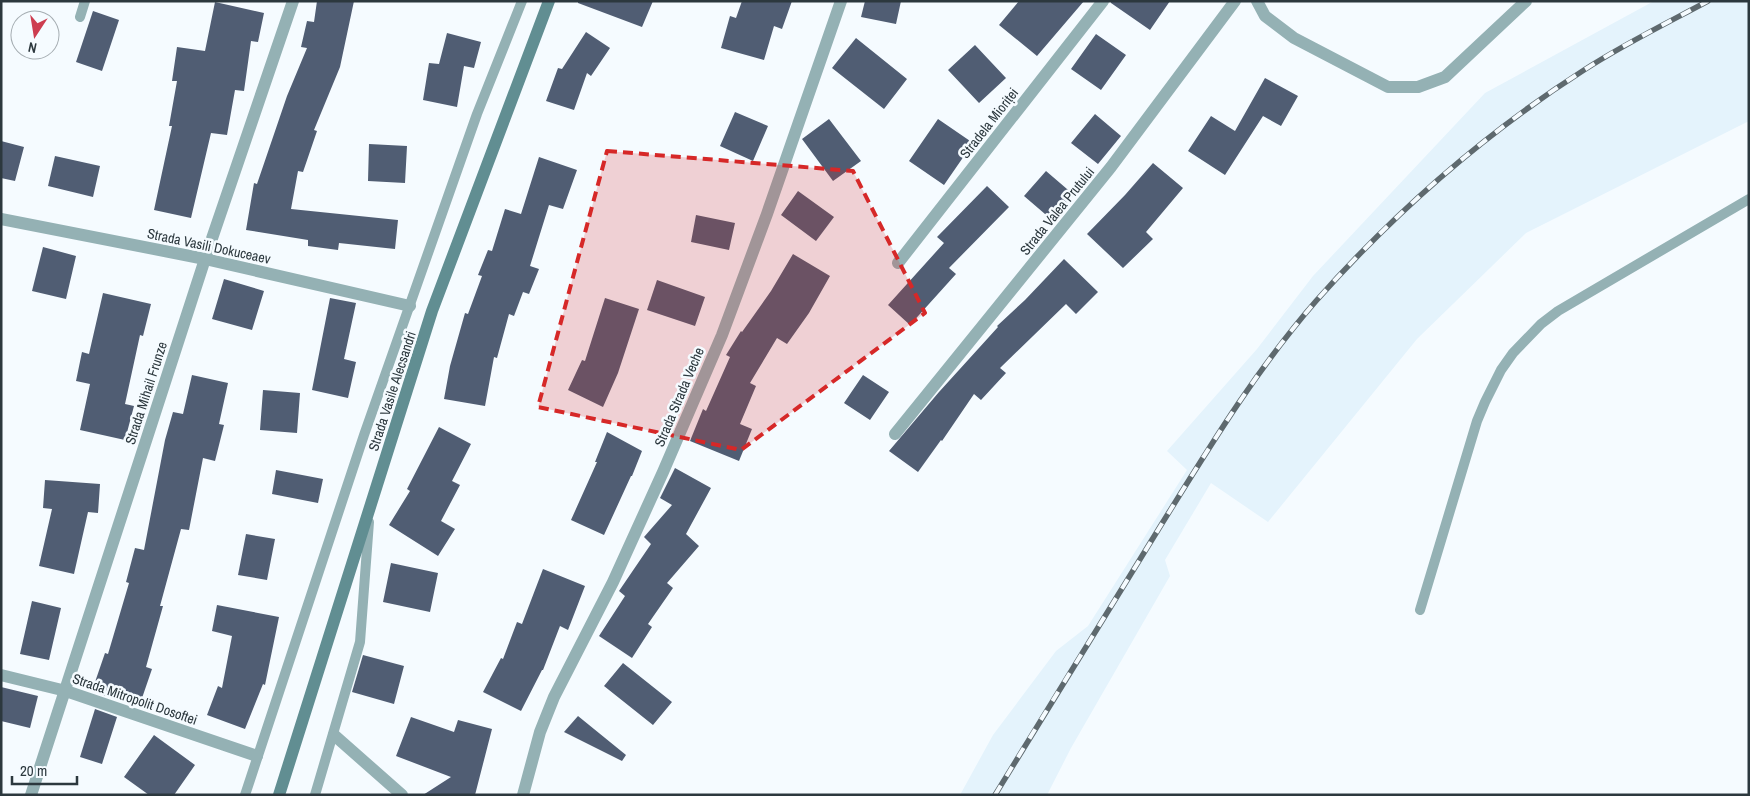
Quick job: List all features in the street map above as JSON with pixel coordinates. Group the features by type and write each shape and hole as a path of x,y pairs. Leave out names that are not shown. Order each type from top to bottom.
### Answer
{"main road":[{"name":"Strada Vasile Alecsandri","path":"279,795 432,311 550,1"}],"street":[{"name":"Strada Mihail Frunze","path":"31,795 205,259 293,1"},
{"name":"Strada Strada Veche","path":"523,795 540,732 554,697 613,582 722,335 767,214 841,1"},
{"name":"Stradela Mioriței","path":"898,263 1103,1"},
{"name":"Strada Valea Prutului","path":"895,434 1111,167 1235,1"},
{"path":"1257,1 1265,16 1294,38 1388,87 1418,87 1446,77 1526,1"},
{"name":"Strada Vasili Dokuceaev","path":"1,219 205,259 410,306"},
{"name":"Strada Mitropolit Dosoftei","path":"1,675 66,691 257,756"},
{"path":"334,735 402,795"}],"lane":[{"path":"80,17 85,1"},
{"path":"245,795 364,435 477,114 522,1"},
{"path":"1420,610 1477,421 1501,370 1514,353 1541,324 1558,311 1749,199"},
{"path":"315,795 360,642 370,508"}],"highlighted area":[{"path":"607,151 853,171 925,313 741,450 538,407"}],"shaded area":[{"path":"1654,1 1749,1 1749,121 1526,233 1417,339 1268,522 1211,483 1165,560 1170,576 1071,748 1047,795 960,795 993,735 1056,651 1088,626 1187,470 1167,451 1257,349 1313,276 1485,93"}],"building":[{"path":"317,1 354,1 340,67 314,130 317,131 303,172 298,171 291,209 398,220 395,249 339,243 338,250 308,246 308,240 246,230 254,183 257,184 287,96 307,48 301,47 307,21 314,22"},
{"path":"578,1 653,1 642,27 578,3"},
{"path":"742,1 792,1 782,29 774,26 764,60 721,48 730,16 736,18"},
{"path":"865,1 901,1 896,24 861,17"},
{"path":"1019,1 1084,1 1037,56 999,25"},
{"path":"1111,1 1170,1 1150,30 1111,3"},
{"path":"215,2 264,13 258,42 251,41 244,91 235,90 227,135 211,133 191,218 154,210 172,126 169,126 177,81 172,81 177,47 205,51"},
{"path":"93,11 119,20 102,71 76,62"},
{"path":"586,32 610,48 591,76 587,73 574,110 546,101 558,68 562,69"},
{"path":"447,33 481,42 474,68 464,66 457,107 423,100 429,63 439,64"},
{"path":"1096,34 1126,55 1101,90 1071,69"},
{"path":"856,38 907,79 884,109 832,68"},
{"path":"975,45 1006,78 979,103 948,70"},
{"path":"1265,78 1298,96 1281,126 1263,116 1225,175 1188,151 1211,116 1235,131"},
{"path":"735,112 768,126 753,161 720,146"},
{"path":"1095,114 1121,136 1098,164 1071,143"},
{"path":"829,119 861,161 833,181 802,139"},
{"path":"938,119 973,143 944,185 909,161"},
{"path":"1,141 24,147 15,181 1,178"},
{"path":"369,144 407,146 405,183 368,181"},
{"path":"55,156 100,166 93,197 48,186"},
{"path":"539,157 577,170 563,209 549,205 530,266 539,269 529,294 523,292 514,316 509,314 497,358 494,357 485,406 444,399 450,366 465,313 468,314 482,276 478,275 488,250 492,251 505,209 521,214"},
{"path":"1153,163 1183,188 1146,232 1153,239 1123,268 1087,234"},
{"path":"1046,171 1074,195 1052,220 1024,196"},
{"path":"987,186 1009,207 949,268 956,274 910,325 888,305 944,243 937,237"},
{"path":"798,191 834,217 816,241 781,215"},
{"path":"696,215 735,223 729,250 691,242"},
{"path":"43,247 76,256 66,299 32,291"},
{"path":"793,254 830,276 809,313 787,344 777,338 750,383 756,386 740,424 752,429 739,461 690,441 703,409 706,411 730,357 726,355 741,331 771,291"},
{"path":"1064,259 1098,292 1076,314 1066,304 1000,368 1006,373 981,400 974,394 918,472 889,451 997,326"},
{"path":"224,279 264,291 252,330 212,319"},
{"path":"657,280 705,297 695,326 647,310"},
{"path":"103,293 151,304 143,336 140,335 125,404 134,406 125,440 80,430 90,384 76,381 82,352 89,354"},
{"path":"330,298 356,303 344,359 356,362 348,398 312,390"},
{"path":"605,298 639,309 618,373 603,407 568,390 582,360 585,361"},
{"path":"192,375 228,383 219,424 224,425 215,461 203,458 189,530 181,529 146,667 152,669 141,701 124,695 122,701 100,694 102,688 94,685 105,653 108,654 129,583 126,582 135,548 144,550 165,440 173,412 183,414"},
{"path":"863,375 889,392 870,420 844,403"},
{"path":"263,390 300,393 297,433 260,430"},
{"path":"439,427 471,444 452,481 460,485 441,521 455,529 438,556 389,525 410,491 407,489"},
{"path":"607,432 642,451 604,535 571,520 597,462 595,462"},
{"path":"675,468 711,488 686,534 699,546 667,583 673,588 648,624 652,627 632,658 599,636 625,596 619,591 651,544 644,537 672,505 660,498"},
{"path":"276,470 323,479 318,503 272,494"},
{"path":"45,480 100,484 98,513 88,512 74,574 39,566 52,509 43,508"},
{"path":"246,534 275,539 267,580 238,575"},
{"path":"391,563 438,573 430,612 383,602"},
{"path":"543,569 585,586 568,630 560,626 543,670 521,711 483,692 501,658 503,659 517,622 522,624"},
{"path":"32,601 61,608 49,660 20,654"},
{"path":"217,605 279,617 265,685 263,684 245,729 207,715 218,686 222,688 232,636 212,631"},
{"path":"363,655 404,666 394,704 352,692"},
{"path":"623,663 672,702 653,725 604,686"},
{"path":"1,687 38,696 30,728 1,721"},
{"path":"95,709 117,717 102,764 80,757"},
{"path":"578,716 626,755 622,761 564,732"},
{"path":"411,717 454,732 458,720 492,729 475,795 423,795 451,777 396,756"},
{"path":"154,735 195,765 174,795 149,795 124,777"}],"railway":[{"path":"995,795 1213,441 1272,355 1316,301 1377,236 1409,206 1442,176 1511,121 1599,60 1708,1"}]}
